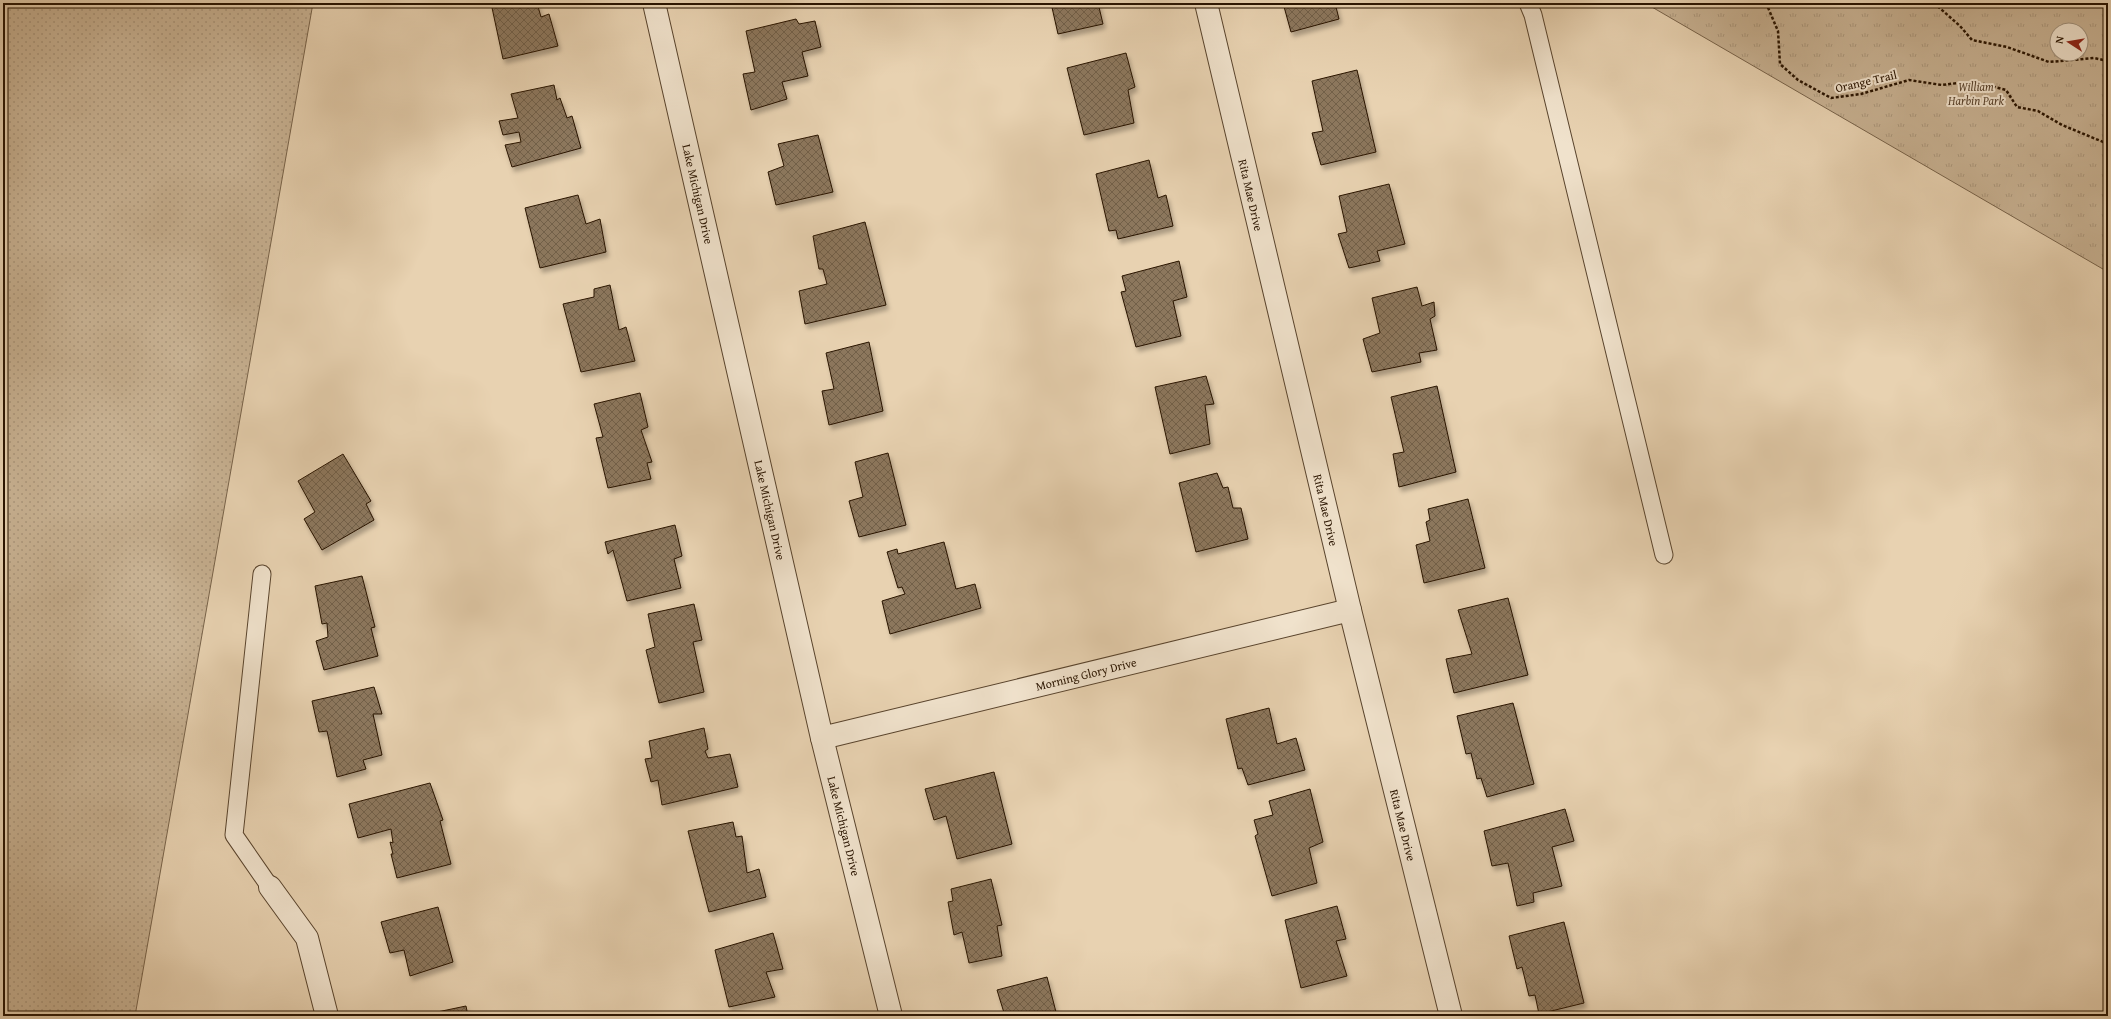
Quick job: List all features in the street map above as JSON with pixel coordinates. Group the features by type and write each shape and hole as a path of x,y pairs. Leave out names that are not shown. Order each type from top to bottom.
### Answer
{"street":[{"name":"Lake Michigan Drive","path":"654,3 822,738 891,1016"},
{"name":"Rita Mae Drive","path":"1206,3 1350,610 1451,1016"},
{"name":"Morning Glory Drive","path":"822,738 1350,610"},
{"path":"270,887 307,938 327,1016"}],"lane":[{"path":"1528,3 1664,555"},
{"path":"262,574 234,834 270,887"}],"path":[{"name":"Orange Trail","path":"1766,3 1778,31 1780,64 1798,80 1831,98 1861,94 1909,80 1942,85 1958,83 1984,84 2006,90 2017,107 2038,111 2062,125 2108,144"},
{"path":"1934,3 1960,26 1972,40 2007,46 2049,62 2094,58 2108,61"}],"green space":[{"path":"3,3 313,3 135,1016 3,1016"},
{"name":"William Harbin Park","path":"1645,3 2108,3 2108,272"}],"building":[{"path":"491,3 537,3 541,17 549,14 558,46 503,59"},
{"path":"1051,3 1098,3 1103,24 1058,34"},
{"path":"1283,3 1335,3 1339,19 1291,32"},
{"path":"796,19 799,24 815,21 821,47 802,52 808,76 782,82 787,99 751,110 743,74 755,72 746,31"},
{"path":"1126,53 1135,87 1128,90 1134,123 1084,135 1067,68"},
{"path":"1357,70 1376,152 1321,165 1312,133 1323,131 1312,81"},
{"path":"554,85 557,100 560,98 567,118 572,116 581,148 512,167 505,145 521,142 519,132 503,135 499,121 518,118 511,94"},
{"path":"818,135 833,192 776,205 768,172 784,166 778,144"},
{"path":"1149,160 1158,198 1166,195 1173,226 1118,239 1116,230 1109,231 1096,174"},
{"path":"1389,184 1405,244 1377,251 1380,261 1349,268 1338,234 1347,232 1339,196"},
{"path":"578,195 586,224 600,219 606,252 540,268 525,208"},
{"path":"865,222 886,305 805,324 799,291 827,284 823,269 819,269 813,236"},
{"path":"1179,261 1187,297 1173,301 1181,336 1136,347 1121,292 1126,291 1122,276"},
{"path":"610,285 619,330 626,327 635,361 581,372 563,304 594,297 594,289"},
{"path":"1417,287 1422,306 1434,302 1435,316 1430,319 1437,350 1419,353 1421,362 1372,372 1363,339 1380,333 1372,298"},
{"path":"869,342 883,411 829,425 822,391 834,389 826,353"},
{"path":"1206,376 1214,404 1205,405 1210,444 1170,454 1155,387"},
{"path":"1437,386 1456,472 1399,487 1393,454 1404,452 1391,397"},
{"path":"640,393 648,427 641,430 652,462 647,463 651,479 608,488 596,438 603,437 594,404"},
{"path":"888,453 906,525 859,537 849,501 863,497 855,462"},
{"path":"343,454 371,501 366,504 374,520 322,550 304,519 315,512 298,481"},
{"path":"1217,473 1223,488 1228,487 1233,508 1241,508 1248,539 1196,552 1179,483"},
{"path":"1468,499 1485,568 1424,583 1416,545 1430,541 1426,522 1430,520 1428,509"},
{"path":"675,525 682,556 674,559 681,588 627,601 613,550 608,554 605,542"},
{"path":"944,542 956,589 975,584 981,608 890,634 882,601 905,594 902,587 898,588 887,552 897,549 898,554"},
{"path":"362,576 375,627 371,628 378,656 324,670 316,641 328,637 327,623 322,624 315,586"},
{"path":"1508,598 1528,675 1454,693 1446,659 1472,654 1458,610"},
{"path":"694,604 702,640 693,642 704,692 659,703 646,650 655,647 648,614"},
{"path":"374,687 382,714 373,714 382,755 363,760 366,769 337,777 327,731 319,732 312,701"},
{"path":"1513,703 1534,784 1487,797 1481,778 1477,779 1471,753 1466,754 1457,716"},
{"path":"1269,708 1277,744 1296,738 1305,770 1248,785 1242,768 1238,769 1226,719"},
{"path":"704,728 708,749 705,751 708,758 730,754 738,787 662,805 658,780 651,782 645,759 652,758 649,741"},
{"path":"994,772 1012,844 957,859 946,816 934,820 925,789"},
{"path":"430,783 443,820 440,821 451,864 397,878 391,854 393,854 390,842 393,843 391,829 358,838 349,804"},
{"path":"1310,789 1323,842 1309,848 1317,883 1272,896 1255,836 1258,834 1254,820 1273,815 1269,801"},
{"path":"1565,809 1574,841 1552,847 1562,886 1533,893 1534,902 1517,906 1508,863 1492,866 1484,831"},
{"path":"733,822 736,837 742,836 747,873 759,869 766,897 709,912 688,831"},
{"path":"991,879 1002,925 997,926 1002,956 969,963 962,932 954,935 948,902 953,901 951,889"},
{"path":"1337,906 1346,939 1336,941 1347,976 1301,988 1285,920"},
{"path":"438,907 453,962 410,976 404,950 390,953 381,922"},
{"path":"1564,922 1584,1003 1539,1014 1535,995 1529,996 1522,967 1517,969 1509,936"},
{"path":"773,933 783,969 766,972 775,997 729,1007 715,950"},
{"path":"1047,977 1057,1016 1005,1016 997,990"},
{"path":"466,1006 468,1016 418,1016"}]}
